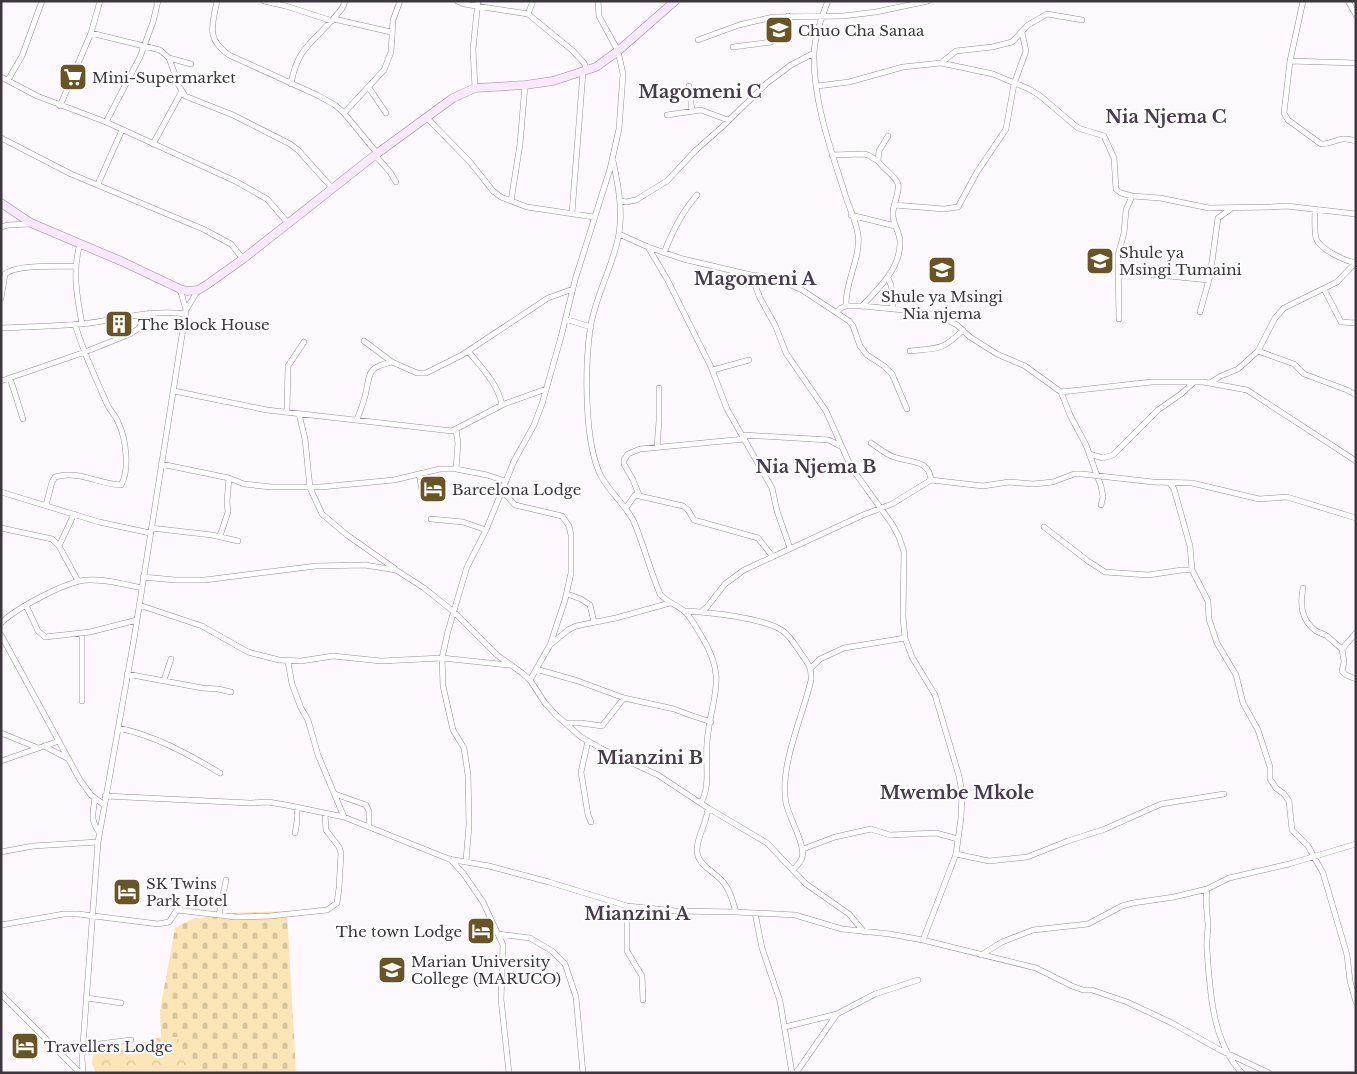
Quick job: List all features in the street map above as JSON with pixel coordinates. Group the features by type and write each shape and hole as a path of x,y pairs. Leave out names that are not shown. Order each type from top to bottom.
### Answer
{"main road":[{"path":"1,203 31,224 121,261 180,289 198,290 243,259 376,154 453,98 475,88 553,81 585,71 603,63 675,1"}],"street":[{"path":"8,80 22,56 42,1"},
{"path":"60,106 91,33 100,1"},
{"path":"106,122 145,45 158,1"},
{"path":"217,1 213,22 213,37 219,49 228,55 324,98 344,113 396,182"},
{"path":"264,1 333,20 391,32"},
{"path":"291,84 293,70 299,56 342,11 346,1"},
{"path":"344,113 384,70 390,58 393,44 391,32 393,20 400,1"},
{"path":"457,1 528,14 573,51 584,63 585,71 572,213"},
{"path":"528,14 534,1"},
{"path":"466,861 469,826 468,775 464,748 453,730 443,686 442,658 467,567 486,530 504,483 538,414 594,217 604,189 619,129 623,86 621,62 618,51 599,16 598,1"},
{"path":"828,1 818,25 814,53 822,115 832,155 856,227 858,245 846,288 846,306"},
{"path":"698,40 752,22 788,16 843,16 876,12 928,1"},
{"path":"1303,1 1290,61 1284,113 1288,120 1322,144 1328,144 1341,138 1356,141"},
{"path":"1348,1 1356,16"},
{"path":"475,88 473,50 478,4"},
{"path":"941,63 956,51 1001,46 1012,42 1025,28 1047,14 1082,20"},
{"path":"733,47 771,42 783,38 787,31 788,16"},
{"path":"91,33 145,45 160,50 169,58 191,64"},
{"path":"894,205 944,209 958,206 977,172 1006,128 1014,84 1026,51 1022,33"},
{"path":"621,201 636,200 667,181 696,150 767,83 791,65 814,53"},
{"path":"169,58 182,92 189,99 206,103 233,115 290,144 298,150 332,188"},
{"path":"1290,61 1356,63"},
{"path":"817,86 849,82 903,67 941,63 993,74 1039,95 1078,128 1104,136 1114,158 1116,189 1120,193 1160,198 1209,208 1267,208 1286,206 1356,214"},
{"path":"1,77 60,106 106,122 235,181 259,194 272,204 288,223"},
{"path":"511,201 521,135 525,85"},
{"path":"689,86 692,110"},
{"path":"369,88 386,112"},
{"path":"152,144 182,92"},
{"path":"667,115 692,110 706,111 728,120"},
{"path":"426,117 465,157 493,191 501,197 527,207 594,217"},
{"path":"98,184 122,130"},
{"path":"878,161 879,151 888,136"},
{"path":"1,138 56,166 217,236 231,244 243,259"},
{"path":"832,155 868,155 878,161 895,179 898,185 892,216 900,240 899,250 888,278 862,306"},
{"path":"612,158 621,201 619,234 591,327 588,375 588,434 601,477 626,508 634,523 660,594 670,603 685,611 742,618 781,630 796,645 811,668 811,680 789,757 786,781 786,802 803,849 802,860 793,870"},
{"path":"664,252 674,228 697,195"},
{"path":"1119,319 1118,255 1125,227 1126,210 1132,196"},
{"path":"1200,312 1209,280 1218,218 1232,207"},
{"path":"1209,208 1218,218"},
{"path":"1210,383 1238,369 1258,351 1278,314 1289,305 1304,300 1340,280 1355,263 1320,245 1316,239 1315,210"},
{"path":"852,215 895,226"},
{"path":"1,227 31,224"},
{"path":"619,234 664,252 751,275 770,278 802,290 849,321 853,326 860,346 867,355 890,371 907,409"},
{"path":"80,244 75,266 82,324"},
{"path":"648,247 667,279 713,370 727,409 772,488 777,511 790,548"},
{"path":"1,298 2,285 7,272 22,267 75,266"},
{"path":"1118,271 1209,280"},
{"path":"751,275 786,353 826,411 851,467 882,508 899,537 904,552 903,617 905,638 912,658 935,695 959,776 962,793 956,854 923,940"},
{"path":"888,278 891,285 893,308"},
{"path":"180,289 186,312"},
{"path":"364,341 392,362 417,373 426,373 468,351 548,298 573,289"},
{"path":"1324,289 1341,322 1356,323"},
{"path":"82,1073 98,842 137,620 186,312 198,290"},
{"path":"836,312 846,306 862,306 893,308 938,315 957,325 970,337 998,354 1025,366 1061,392 1089,454 1103,498 1101,505"},
{"path":"1,328 82,324 150,313 186,312"},
{"path":"1,381 85,352 130,334 138,329 150,313"},
{"path":"566,319 591,327"},
{"path":"46,505 53,480 61,476 78,475 116,485 123,483 127,457 121,428 108,406 75,324"},
{"path":"910,351 941,348 950,343 963,330"},
{"path":"286,412 288,366 304,342"},
{"path":"468,351 495,386 502,405"},
{"path":"1258,351 1294,364 1304,374 1356,395"},
{"path":"713,370 749,360"},
{"path":"357,420 366,394 369,375 374,367 392,362"},
{"path":"10,378 23,419"},
{"path":"1061,392 1152,382 1210,383 1250,391 1356,462"},
{"path":"1089,454 1103,458 1113,455 1158,410 1182,394 1193,383"},
{"path":"657,446 659,388"},
{"path":"174,391 251,408 439,430 456,430 502,405 546,390"},
{"path":"299,414 305,439 310,488 322,514 347,535 424,588 454,612 497,655 530,680 545,703 565,723 588,741 658,775 701,804 767,844 806,884 849,914 864,932"},
{"path":"456,430 458,443 456,469"},
{"path":"639,495 624,460 630,452 657,446 682,446 744,437 829,440 842,446"},
{"path":"871,443 887,454 923,465 930,471 931,480"},
{"path":"161,464 229,478 247,485 310,488 394,480 440,469 456,469 487,475 504,483"},
{"path":"419,474 422,490"},
{"path":"701,612 708,607 725,584 735,575 790,548 900,500 931,480 983,486 1009,482 1033,484 1053,482 1074,474 1170,483 1192,483 1259,499 1287,497 1356,518"},
{"path":"220,536 228,512 229,478"},
{"path":"504,483 505,494 515,505 562,516 566,520 571,535 571,578 567,594 550,645 530,680"},
{"path":"1170,483 1180,506 1190,546 1192,570 1208,601 1209,620 1217,643 1236,675 1243,703 1258,730 1270,767 1270,779 1276,788 1290,801 1292,830 1308,846 1323,873 1339,923 1356,1002"},
{"path":"1,492 106,524 150,531 220,536 238,541"},
{"path":"626,508 632,497 639,495 683,506 694,520 758,538 773,558"},
{"path":"59,546 74,514"},
{"path":"431,518 463,522 486,530"},
{"path":"1044,527 1088,561 1106,572 1148,575 1192,570"},
{"path":"1,528 52,539 59,546 78,581"},
{"path":"143,577 205,580 316,566 366,565 396,570"},
{"path":"1,623 15,611 26,605 78,581 89,580 142,588"},
{"path":"1303,588 1301,607 1308,624 1342,649 1344,662 1342,671 1356,679"},
{"path":"567,594 590,605 594,622"},
{"path":"550,645 572,627 616,618 670,603"},
{"path":"26,605 38,631 46,637 82,633 137,620"},
{"path":"139,605 202,626 248,652 288,662 333,656 381,661 442,658 510,665"},
{"path":"685,611 707,645 716,666 717,678 707,743 707,786 701,804"},
{"path":"82,633 82,701"},
{"path":"1342,649 1356,633"},
{"path":"1,635 68,758 89,792 104,806"},
{"path":"811,668 820,659 844,648 905,638"},
{"path":"164,680 171,658"},
{"path":"288,662 297,698 308,720 318,755 344,816"},
{"path":"536,669 578,681 624,698 674,709 711,722"},
{"path":"128,674 231,692"},
{"path":"565,723 602,726 624,698"},
{"path":"118,728 136,731 160,741 220,773"},
{"path":"1,733 68,758"},
{"path":"1,761 59,741"},
{"path":"588,741 581,772 588,815 591,822"},
{"path":"335,794 366,805 369,811 369,827"},
{"path":"956,854 989,861 1027,857 1068,841 1105,830 1161,804 1224,794"},
{"path":"105,796 250,803 268,802 344,816 449,859 466,861 564,886 627,906 676,911 794,915 842,929 890,934 923,940 1036,968 1072,986 1083,990 1092,990 1127,1002 1248,1062 1257,1070 1269,1073"},
{"path":"95,798 92,818 100,832"},
{"path":"295,833 297,808"},
{"path":"708,808 708,815 698,843 698,856 701,862 727,886 736,912"},
{"path":"1,925 64,914 158,924 169,922 177,910 236,917 311,913 333,907 337,903 339,896 341,853 339,847 326,830 325,814"},
{"path":"803,849 835,837 871,829 890,835 938,833 958,840"},
{"path":"1,852 33,846 98,842"},
{"path":"981,955 1002,942 1033,930 1088,924 1122,906 1149,899 1206,889 1229,878 1315,857 1356,844"},
{"path":"449,859 463,873 483,902 504,951 501,975 501,1006 509,1073"},
{"path":"219,914 226,880"},
{"path":"1206,889 1208,936 1206,949 1216,1023 1229,1054 1242,1073"},
{"path":"627,906 627,950 642,976 643,1000"},
{"path":"755,913 764,955 779,995 794,1073"},
{"path":"498,934 530,938 552,951 565,964 576,997 583,1073"},
{"path":"785,1027 837,1014 875,994 918,980"},
{"path":"1,994 82,1073"},
{"path":"87,998 121,1003"},
{"path":"794,1073 837,1014"},
{"path":"83,1046 131,1040"}],"green space":[{"path":"287,911 296,1073 192,1073 178,1037 161,1037 160,1011 175,928 192,919 231,913"},
{"path":"161,1037 178,1037 192,1073 96,1073 92,1064 94,1043 116,1050"}],"place":[{"name":"Chuo Cha Sanaa","path":"779,30"},
{"name":"Mini-Supermarket","path":"73,77"},
{"name":"Shule ya Msingi Tumaini","path":"1100,261"},
{"name":"Shule ya Msingi Nia njema","path":"942,270"},
{"name":"The Block House","path":"119,324"},
{"name":"Barcelona Lodge","path":"433,489"},
{"name":"SK Twins Park Hotel","path":"127,892"},
{"name":"The town Lodge","path":"481,931"},
{"name":"Marian University College (MARUCO)","path":"392,970"},
{"name":"Travellers Lodge","path":"25,1046"}],"district":[{"name":"Magomeni C","path":"700,92"},
{"name":"Nia Njema C","path":"1166,117"},
{"name":"Magomeni A","path":"755,279"},
{"name":"Nia Njema B","path":"816,467"},
{"name":"Mianzini B","path":"650,758"},
{"name":"Mwembe Mkole","path":"957,793"},
{"name":"Mianzini A","path":"637,914"}]}
